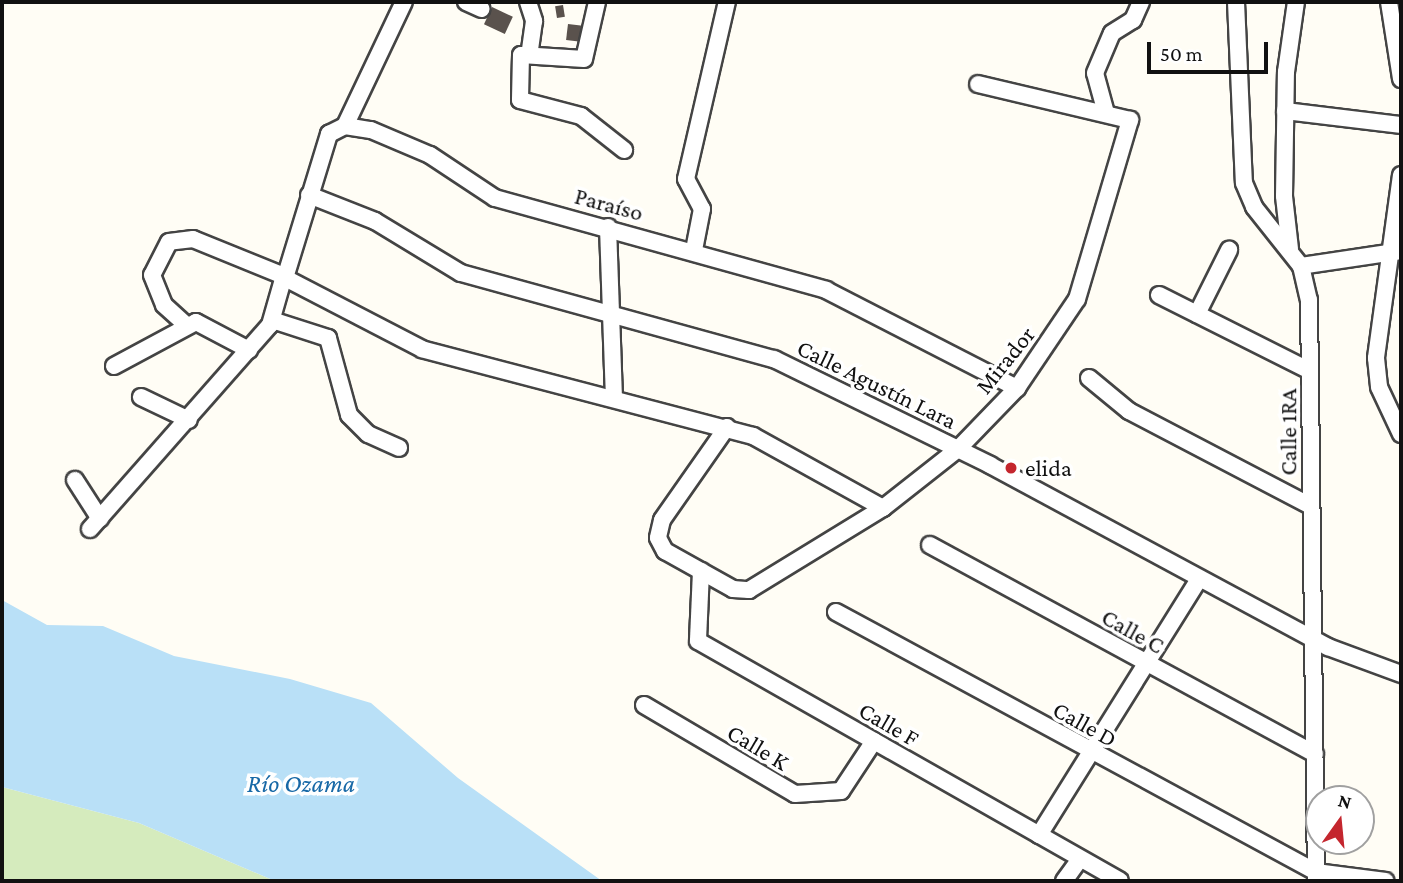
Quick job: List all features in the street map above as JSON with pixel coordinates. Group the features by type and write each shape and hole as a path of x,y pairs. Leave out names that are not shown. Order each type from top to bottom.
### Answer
{"street":[{"path":"75,480 95,524 189,420 272,320 283,274 326,140 345,125 404,2"},
{"path":"466,2 482,9"},
{"path":"528,2 534,21 529,55"},
{"path":"597,2 584,59 521,56 521,101 582,116 624,150"},
{"path":"694,250 702,209 686,178 727,2"},
{"path":"978,84 1106,113 1096,73 1112,33 1133,19 1141,2"},
{"name":"Calle 1RA","path":"1236,2 1244,183 1254,207 1301,266 1309,300 1316,877"},
{"path":"1290,249 1285,111 1296,2"},
{"path":"1389,2 1401,79"},
{"path":"1285,111 1401,125"},
{"name":"Mirador","path":"727,427 662,520 658,538 665,551 701,571 749,590 883,508 958,449 1017,388 1074,305 1130,121 1106,113"},
{"name":"Paraíso","path":"345,125 410,145 490,196 694,250 843,296 1017,388"},
{"path":"1401,174 1397,251 1376,358 1379,387 1401,434"},
{"name":"Calle Agustín Lara","path":"309,195 375,221 452,270 758,352 958,449 1312,639 1401,674"},
{"path":"608,228 614,398"},
{"path":"186,325 158,296 152,275 169,242 193,239 283,274 417,347 727,427 883,508"},
{"path":"1197,314 1229,250"},
{"path":"1301,266 1397,251"},
{"path":"1159,295 1310,372"},
{"path":"272,320 328,338 349,415 369,434 399,448"},
{"path":"114,366 186,325 203,324 249,350"},
{"path":"1089,378 1129,411 1311,506"},
{"path":"141,397 189,420"},
{"name":"Calle C","path":"930,545 1315,754"},
{"name":"Calle F","path":"701,571 698,641 1120,881"},
{"path":"1039,835 1126,688 1149,666 1199,579"},
{"name":"Calle D","path":"836,612 1316,877"},
{"name":"Calle K","path":"644,705 794,794 841,791 874,741"},
{"path":"1064,881 1080,859"},
{"path":"1316,877 1385,881"}],"green space":[{"path":"2,787 139,823 275,881 2,881"}],"water":[{"name":"Río Ozama","path":"2,600 47,625 103,626 174,656 290,679 371,703 458,778 602,881 275,881 139,823 2,787"}],"building":[{"path":"563,5 565,17 557,18 555,6"},
{"path":"492,7 513,17 505,34 484,24"},
{"path":"568,24 585,26 583,42 566,40"}],"place":[{"name":"elida","path":"1011,468"}]}
